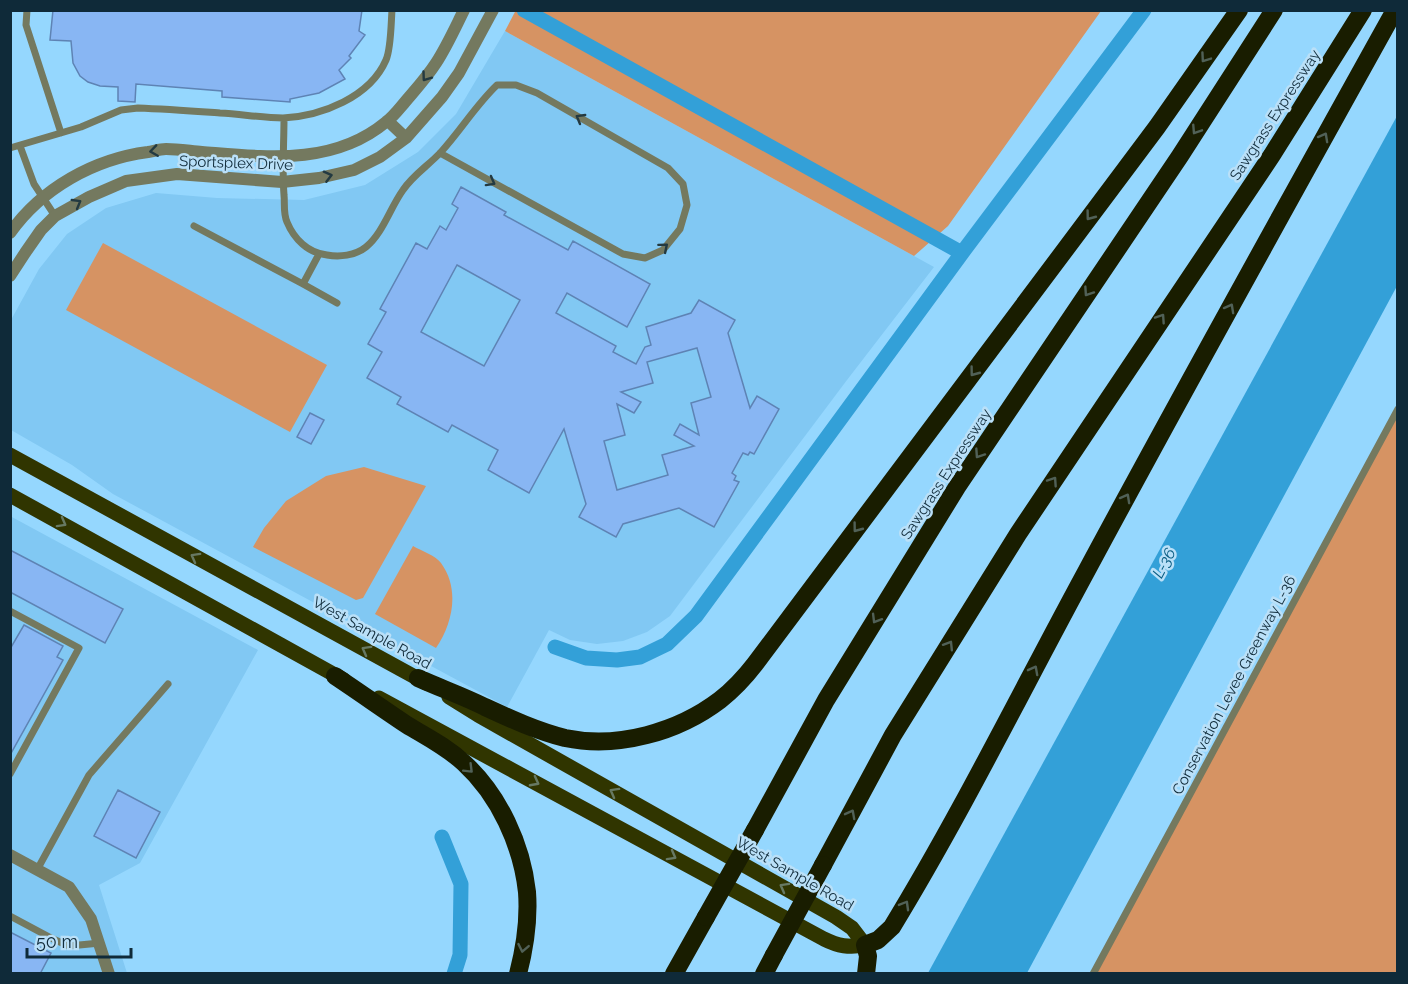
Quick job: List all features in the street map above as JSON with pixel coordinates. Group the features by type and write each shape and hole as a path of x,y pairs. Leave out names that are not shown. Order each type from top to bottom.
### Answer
{"highway":[{"path":"418,678 536,729 566,738 597,741 630,739 662,731 693,717 721,699 755,664 1157,127 1239,10"},
{"name":"Sawgrass Expressway","path":"674,974 826,700 957,487 1180,156 1274,10"},
{"name":"Sawgrass Expressway","path":"764,974 893,735 1018,534 1272,154 1363,10"},
{"path":"866,974 868,956 865,945 878,940 892,927 1395,10"},
{"path":"335,676 454,755 476,775 496,802 516,845 527,892 525,938 518,974"}],"main road":[{"name":"West Sample Road","path":"10,455 418,678 478,715 836,916 852,928 865,945"},
{"path":"10,495 335,676 412,715 824,939 846,947 865,945"}],"street":[{"name":"Sportsplex Drive","path":"10,233 42,198 58,185 94,166 128,154 165,149 265,157 314,154 342,147 369,134 388,121 422,83 437,61 464,10"},
{"name":"Sportsplex Drive","path":"10,276 41,230 55,216 88,197 126,181 177,174 282,182 320,178 354,170 380,157 406,138 442,97 459,73 493,10"},
{"path":"388,121 406,138"},
{"path":"10,855 69,887 91,919 109,974"}],"lane":[{"path":"27,10 27,25 60,133"},
{"path":"10,148 81,127 121,110 138,108 284,118 334,107 353,97 379,73 387,57 392,10"},
{"path":"284,118 282,182 287,222 295,237 308,249 319,254 336,257 364,249 375,238 408,182 440,153 497,85 516,86 537,93 668,168 683,184 687,205 680,229 663,250 645,258 623,254 440,153"},
{"path":"20,146 34,184 55,216"},
{"path":"194,226 337,303"},
{"path":"303,284 319,254"},
{"name":"Conservation Levee Greenway L-36","path":"1093,974 1398,409"},
{"path":"10,611 79,648 11,773"},
{"path":"37,870 89,775 168,684"},
{"path":"10,916 69,946 100,943"}],"shaded area":[{"path":"516,10 1101,11 948,226 914,256 505,31"},
{"path":"505,31 934,267 670,616 647,632 623,641 597,644 570,640 549,630 507,707 113,494 72,465 11,430 11,320 39,269 67,234 106,208 156,193 217,198 304,200 365,185 418,152 456,114"},
{"path":"103,243 327,365 290,432 66,310"},
{"path":"1397,409 1397,973 1093,973"},
{"path":"364,467 426,486 363,598 356,600 253,547 264,528 286,501 326,476"},
{"path":"10,516 258,650 140,863 99,885 127,973 11,973"},
{"path":"413,546 439,560 451,584 450,617 436,648 375,614"}],"water":[{"name":"L-36","path":"1397,116 1397,286 1027,973 928,973"}],"building":[{"path":"53,10 362,10 359,31 365,35 349,56 351,58 339,70 345,79 319,93 290,99 290,102 222,97 222,91 136,84 135,102 118,101 118,87 100,86 80,76 73,63 71,41 50,40"},
{"path":"461,187 506,212 504,215 568,250 573,241 650,284 627,327 567,293 556,313 616,346 613,352 636,364 645,347 651,345 646,327 691,313 699,300 735,320 728,333 750,408 757,396 779,409 754,454 743,453 732,473 736,476 734,480 739,482 714,527 679,508 623,524 616,537 579,517 586,504 564,429 529,493 488,470 498,450 452,425 448,432 397,404 401,397 367,378 382,352 368,344 386,312 380,309 416,243 427,249 440,226 446,230 458,208 452,204","holes":["457,265 520,300 484,366 421,332","697,348 711,397 691,403 699,435 680,424 674,435 694,446 662,455 668,475 617,490 604,441 625,435 617,404 634,413 641,402 621,392 653,383 647,362"]},
{"path":"310,413 324,420 311,444 297,437"},
{"path":"10,550 123,609 105,643 10,592"},
{"path":"24,625 63,646 57,657 63,660 10,755 10,649"},
{"path":"118,790 160,812 136,858 94,836"},
{"path":"10,932 51,953 40,974 10,974"}],"waterway":[{"path":"524,10 962,253"},
{"path":"555,647 586,658 617,660 640,657 667,644 696,616 962,253 1144,10"},
{"path":"442,837 461,884 460,955 454,974"}]}
